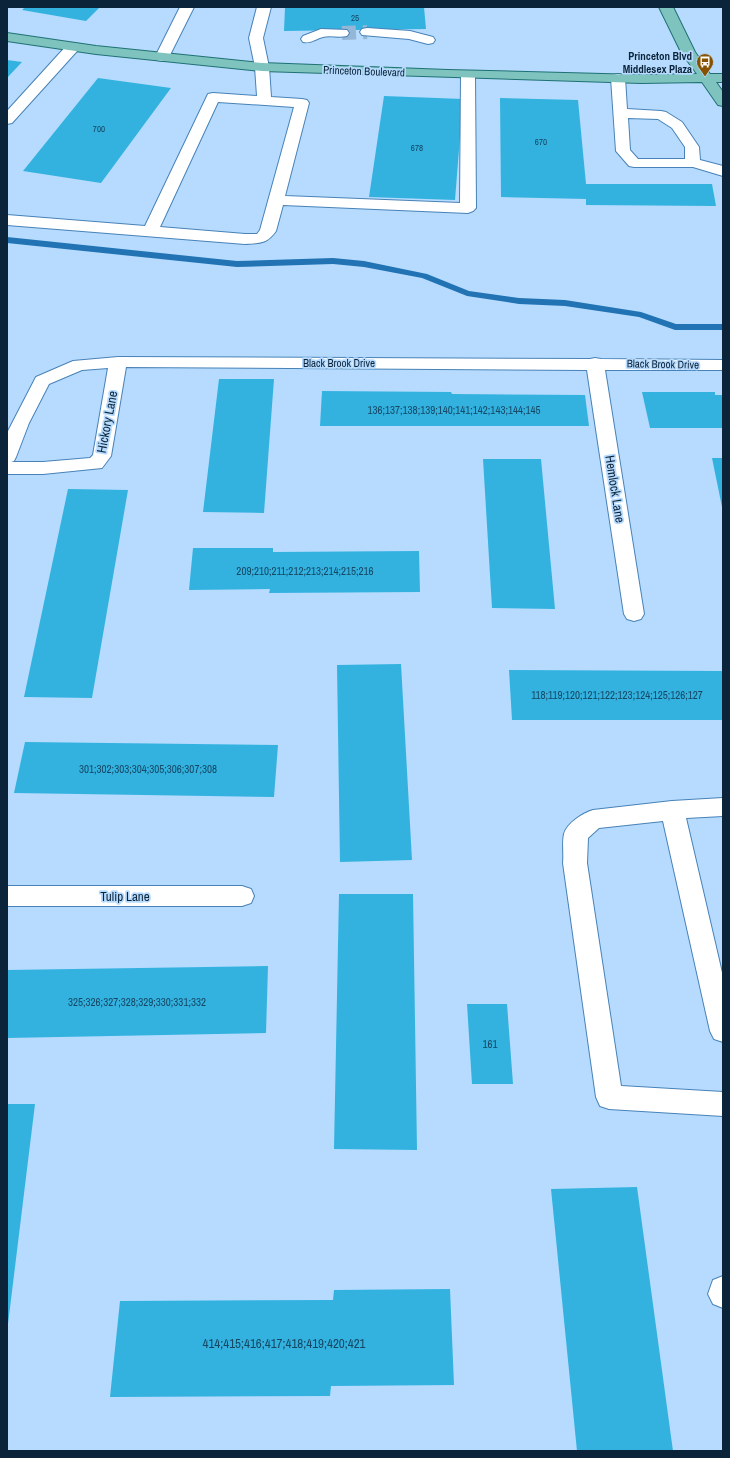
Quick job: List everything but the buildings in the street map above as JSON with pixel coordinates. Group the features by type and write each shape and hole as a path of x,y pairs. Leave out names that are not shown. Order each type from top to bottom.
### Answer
{"main road":[{"path":"666,7 688,52 723,102"},
{"name":"Princeton Boulevard","path":"7,37 73,47 262,67 468,75 618,78 723,78"}],"street":[{"path":"162,57 187,7"},
{"path":"264,7 256,38 262,67 264,100"},
{"path":"367,32 410,35 428,40"},
{"path":"308,39 321,33 342,33"},
{"path":"7,120 73,47"},
{"path":"276,200 468,208 468,75"},
{"path":"618,78 623,151 634,163 693,163 723,171"},
{"path":"7,220 245,240 261,238 268,231 302,104 213,97 150,232"},
{"path":"620,113 661,116 676,125 692,147 693,163"},
{"name":"Black Brook Drive","path":"7,457 20,423 42,381 79,365 118,362 595,363 723,365"},
{"name":"Hickory Lane","path":"7,468 43,468 95,464 102,456 118,362"},
{"name":"Hemlock Lane","path":"595,363 634,614"},
{"path":"723,807 672,810 593,819 576,834 575,863 609,1097 723,1104"},
{"path":"672,810 723,1031"},
{"name":"Tulip Lane","path":"7,896 242,896"}],"waterway":[{"path":"7,240 237,264 333,261 364,264 424,276 467,293 519,301 565,303 641,315 675,327 723,327"}],"tunnel":[{"path":"342,33 367,32"}],"place":[{"name":"Princeton Blvd Middlesex Plaza","path":"705,77"}]}
